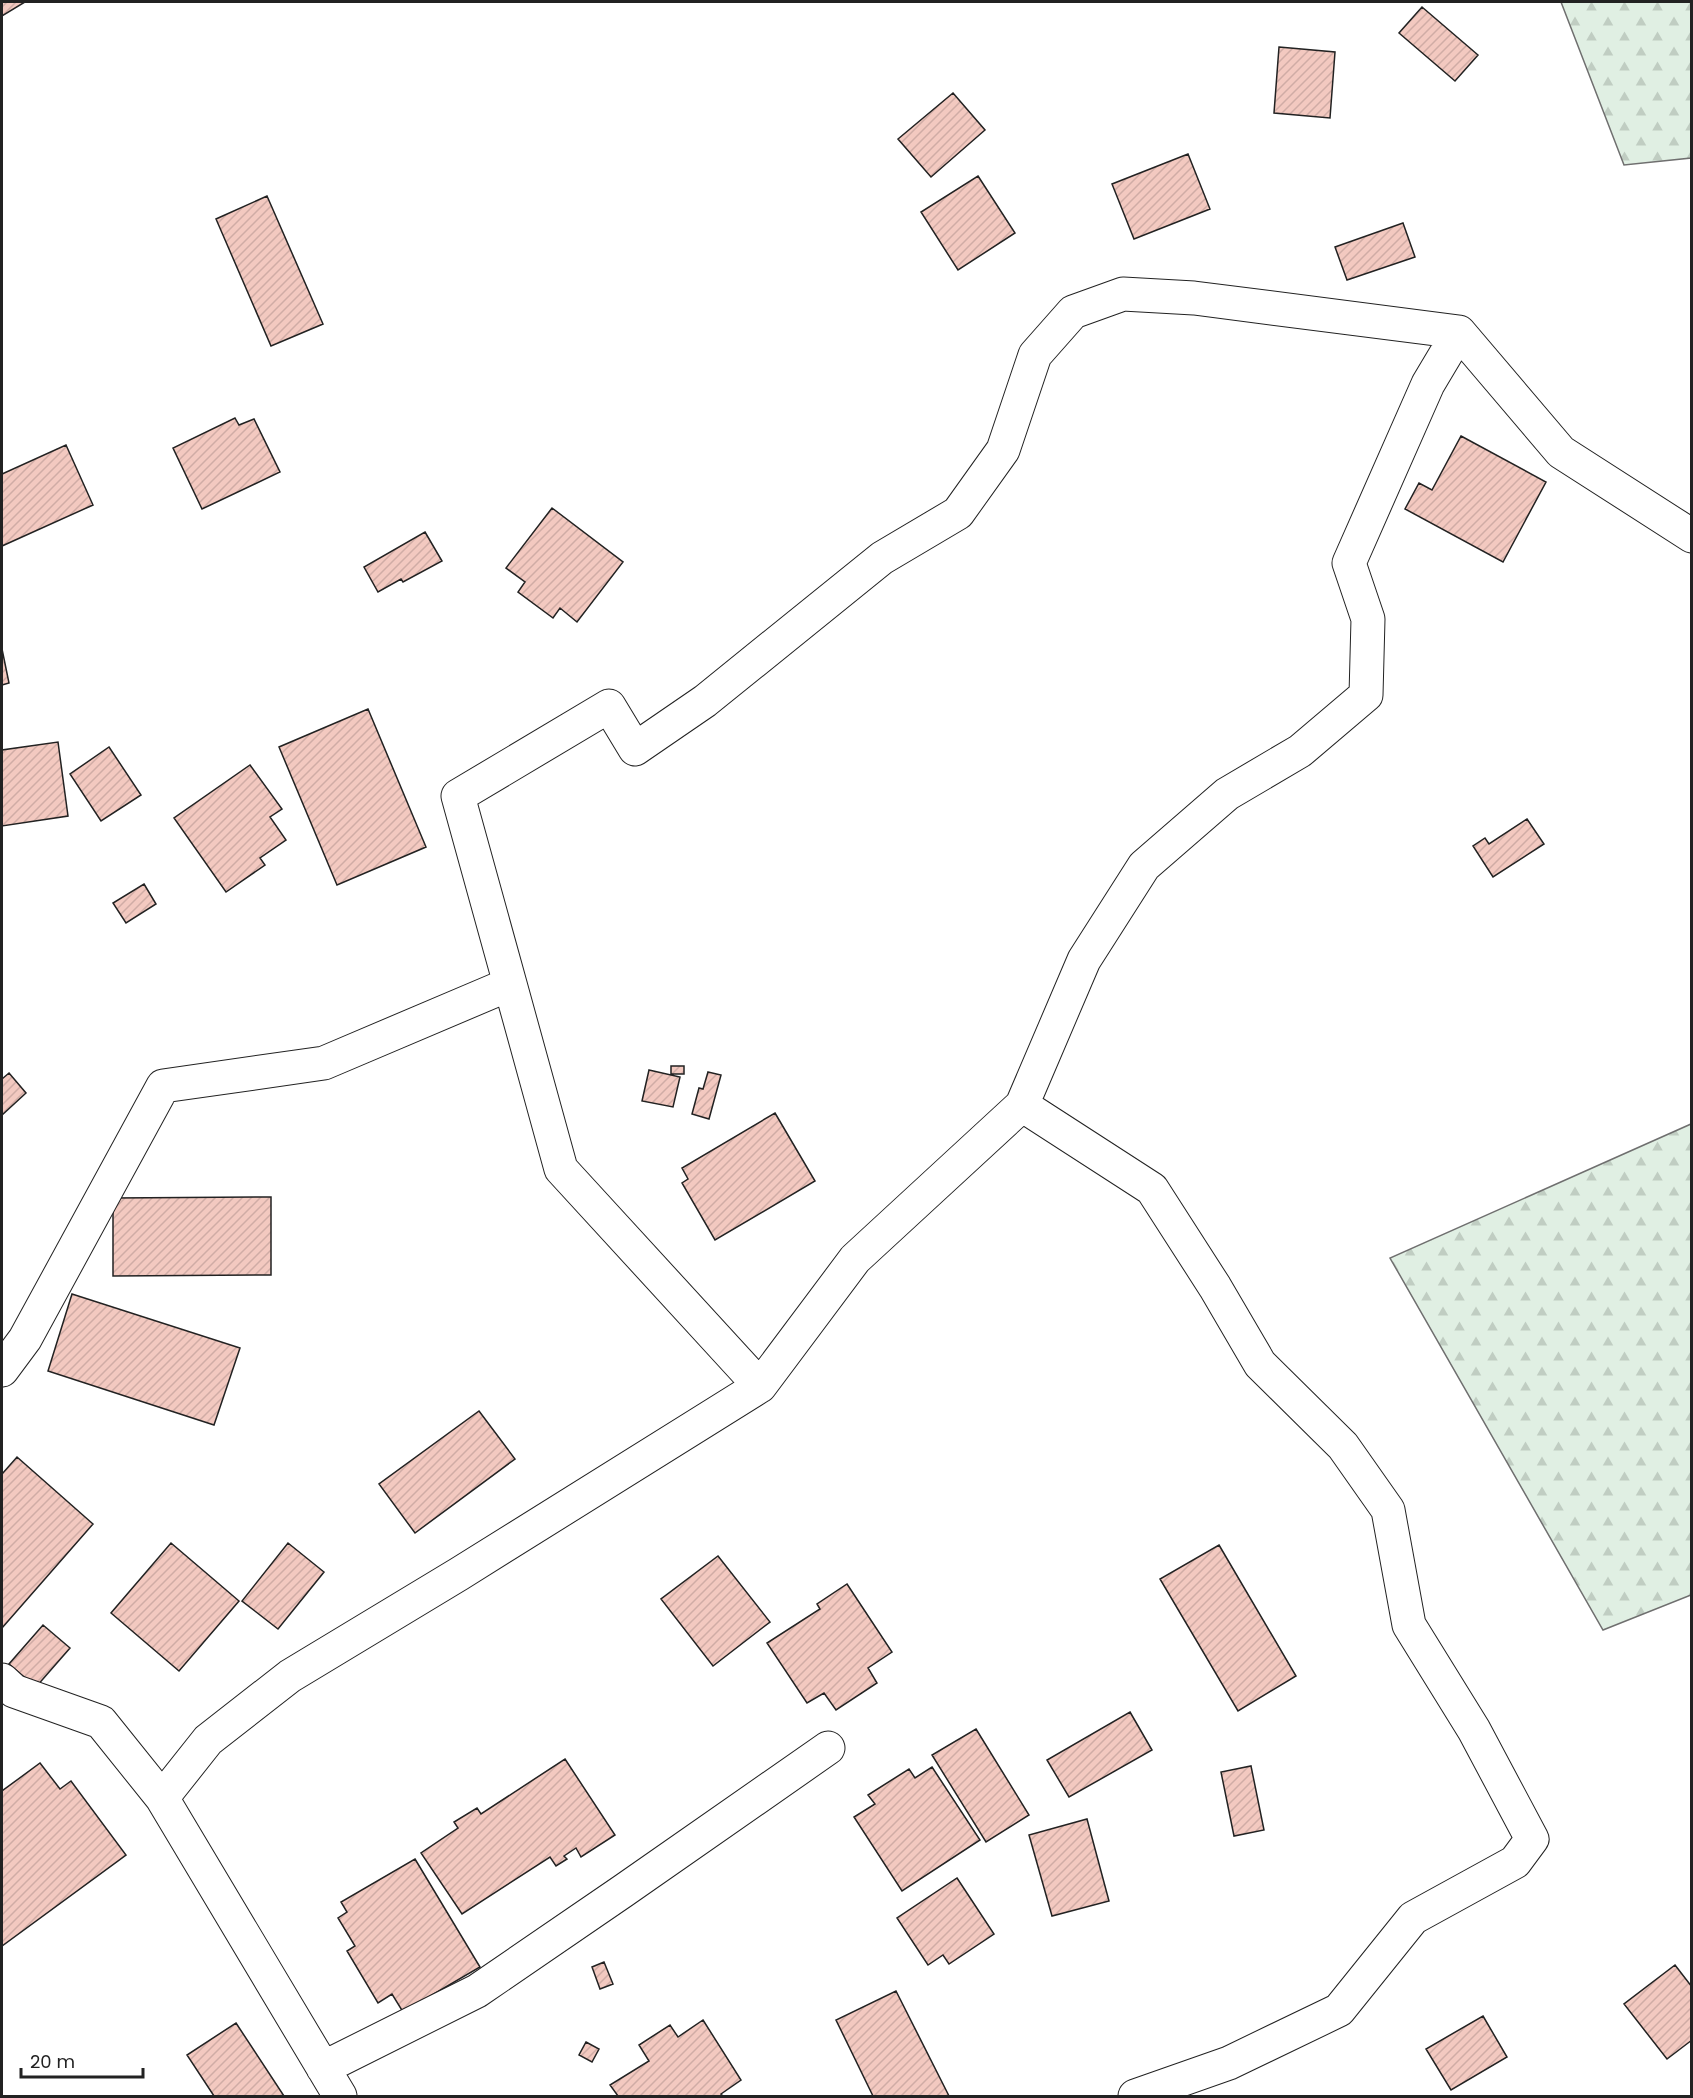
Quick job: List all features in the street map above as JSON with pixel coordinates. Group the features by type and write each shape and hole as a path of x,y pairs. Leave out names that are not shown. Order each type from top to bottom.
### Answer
{"street":[{"path":"760,1386 561,1168 458,796 609,706 635,749 705,701 882,558 958,513 1003,450 1035,355 1073,312 1123,294 1194,298 1459,332 1561,452 1692,536"},
{"path":"162,1798 208,1740 290,1676 469,1568 760,1386 855,1259 1022,1105 1084,960 1144,866 1227,794 1300,751 1366,695 1368,619 1349,563 1428,384 1459,332"},
{"path":"2,1370 25,1339 162,1086 324,1063 510,984"},
{"path":"1022,1105 1152,1189 1215,1287 1260,1364 1343,1446 1388,1510 1409,1625 1474,1730 1532,1839 1515,1862 1413,1918 1339,2010 1229,2064 1136,2097"},
{"path":"2,1680 14,1691 101,1722 162,1798 340,2097"},
{"path":"323,2067 477,1991 828,1748"}],"green space":[{"path":"1561,2 1691,2 1691,158 1624,165"},
{"path":"1691,1124 1691,1595 1603,1630 1390,1258"}],"building":[{"path":"2,2 25,2 2,16"},
{"path":"1422,7 1478,55 1455,81 1399,33"},
{"path":"1279,47 1335,52 1330,118 1274,113"},
{"path":"953,93 985,130 931,177 898,139"},
{"path":"1188,154 1210,209 1134,239 1112,184"},
{"path":"978,176 1015,233 958,270 921,212"},
{"path":"267,196 323,324 271,346 216,219"},
{"path":"1403,223 1415,257 1347,280 1335,247"},
{"path":"235,418 239,425 254,419 280,472 202,509 173,448"},
{"path":"1461,436 1546,482 1503,562 1405,509 1419,483 1432,490"},
{"path":"66,445 93,505 2,546 2,474"},
{"path":"552,508 623,562 577,622 560,608 553,618 518,592 525,582 506,568"},
{"path":"425,532 442,561 403,582 401,579 378,592 364,567"},
{"path":"2,649 9,683 2,685"},
{"path":"368,709 426,847 337,885 279,747"},
{"path":"58,742 68,816 2,826 2,750"},
{"path":"109,747 141,795 101,821 70,774"},
{"path":"250,765 282,809 270,817 286,840 260,858 265,865 226,892 174,818"},
{"path":"1527,819 1544,844 1493,877 1473,846 1485,838 1489,844"},
{"path":"144,884 156,904 126,923 113,903"},
{"path":"671,1066 684,1066 684,1074 671,1074"},
{"path":"649,1070 680,1077 673,1107 642,1101"},
{"path":"708,1072 721,1075 709,1119 692,1114 699,1088 703,1089"},
{"path":"9,1073 26,1093 2,1115 2,1079"},
{"path":"775,1113 815,1181 715,1240 682,1183 688,1179 682,1168"},
{"path":"271,1197 271,1275 113,1276 113,1198"},
{"path":"72,1294 240,1348 214,1425 48,1371"},
{"path":"479,1411 515,1459 415,1533 379,1484"},
{"path":"17,1457 93,1524 2,1628 2,1474"},
{"path":"171,1543 239,1601 179,1671 111,1613"},
{"path":"288,1543 324,1572 278,1629 242,1601"},
{"path":"1219,1545 1296,1676 1238,1711 1160,1579"},
{"path":"718,1556 770,1622 713,1666 661,1599"},
{"path":"847,1584 892,1652 868,1668 877,1683 836,1710 824,1693 807,1703 767,1643 820,1609 817,1604"},
{"path":"43,1625 70,1648 36,1687 9,1664"},
{"path":"1130,1712 1152,1750 1069,1797 1047,1760"},
{"path":"976,1729 1029,1815 986,1842 932,1755"},
{"path":"565,1759 615,1835 581,1857 576,1848 564,1856 567,1859 556,1866 550,1857 462,1914 421,1853 458,1828 454,1822 477,1808 481,1814"},
{"path":"40,1763 60,1789 71,1781 126,1855 2,1946 2,1791"},
{"path":"1251,1766 1264,1830 1234,1836 1221,1772"},
{"path":"932,1767 980,1840 902,1891 854,1817 875,1804 868,1795 909,1769 915,1778"},
{"path":"1087,1819 1109,1901 1052,1916 1029,1835"},
{"path":"415,1859 480,1967 403,2012 392,1994 378,2003 347,1951 355,1946 338,1918 347,1912 341,1902"},
{"path":"957,1878 994,1934 949,1964 943,1955 928,1965 897,1918"},
{"path":"604,1962 613,1984 600,1989 592,1967"},
{"path":"1675,1965 1692,1987 1692,2040 1667,2059 1624,2004"},
{"path":"896,1991 949,2096 873,2096 836,2020"},
{"path":"1483,2016 1507,2057 1451,2090 1426,2049"},
{"path":"703,2020 741,2080 721,2094 723,2096 618,2096 610,2085 649,2061 639,2045 670,2025 678,2037"},
{"path":"236,2023 284,2096 214,2096 187,2055"},
{"path":"586,2042 599,2049 592,2062 579,2055"}]}
